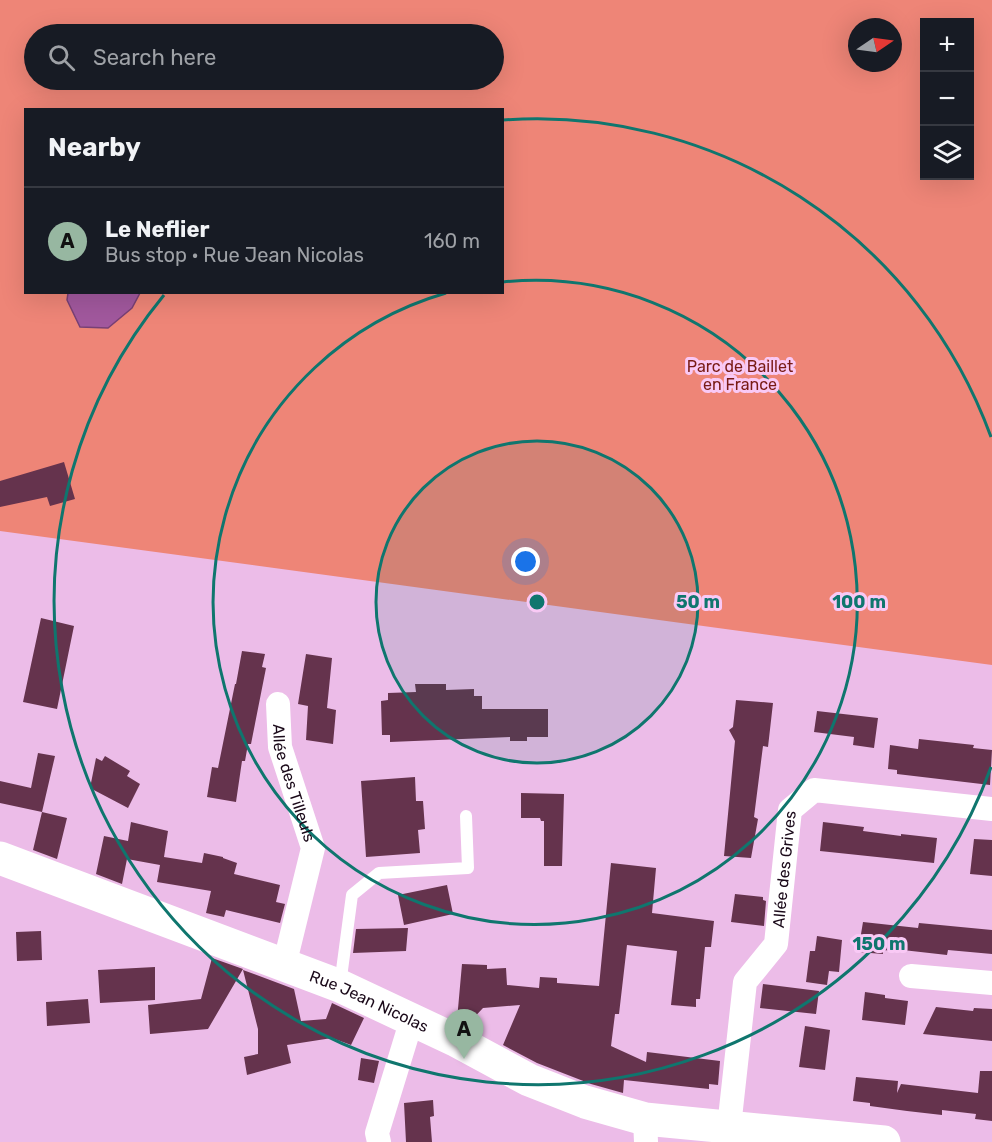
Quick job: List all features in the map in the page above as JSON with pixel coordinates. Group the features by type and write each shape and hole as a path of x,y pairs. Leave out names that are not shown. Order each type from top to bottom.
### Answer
{"street":[{"name":"Allée des Tilleuls","path":"278,704 280,747 313,848 284,966"},
{"name":"Allée des Grives","path":"729,1127 745,982 776,944 790,810 814,790 992,809"},
{"name":"Rue Jean Nicolas","path":"0,858 340,986 412,1019 529,1080 646,1130 729,1127 884,1142"},
{"path":"911,976 992,983"},
{"path":"379,1142 377,1133 412,1019"}],"lane":[{"path":"340,986 352,895 379,873 468,868 466,816"}],"green space":[{"name":"Parc de Baillet en France","path":"0,0 992,0 992,665 0,531"}],"shaded area":[{"path":"68,294 139,294 132,308 108,328 80,327 67,300"}],"building":[{"path":"64,462 75,499 50,506 47,497 0,507 0,481"},
{"path":"41,618 74,626 57,709 23,702"},
{"path":"242,651 265,654 262,667 266,668 251,744 248,744 245,761 242,761 236,802 207,797 212,767 218,768"},
{"path":"306,654 332,658 327,708 336,710 333,744 306,740 308,706 298,704"},
{"path":"415,684 446,684 446,690 474,689 474,696 482,696 482,709 548,709 548,737 527,737 527,741 510,741 510,737 390,742 390,735 382,735 381,701 388,700 388,693 416,692"},
{"path":"736,700 773,703 768,747 763,746 754,817 758,819 751,858 724,856 735,741 729,730 733,727"},
{"path":"817,711 878,718 874,748 853,745 854,737 814,732"},
{"path":"919,739 974,745 973,748 992,750 990,785 897,774 897,770 888,769 890,745 918,749"},
{"path":"38,753 55,756 42,812 0,803 0,781 31,788"},
{"path":"105,756 130,771 127,776 140,784 128,808 90,788 96,758 102,761"},
{"path":"415,777 416,801 423,801 425,829 418,830 420,853 366,857 361,781"},
{"path":"521,793 564,794 562,866 544,866 544,821 540,818 521,818"},
{"path":"42,812 67,818 57,859 33,850"},
{"path":"131,822 168,831 164,857 202,863 204,853 223,857 237,863 234,874 280,885 276,902 285,904 280,923 226,910 224,917 206,913 211,891 157,882 160,865 127,859 122,884 96,874 104,836 128,841"},
{"path":"823,822 864,827 863,831 937,838 934,863 820,851"},
{"path":"974,839 992,840 992,876 970,874"},
{"path":"611,863 656,868 652,913 714,921 711,947 705,947 700,999 696,999 696,1007 671,1005 677,951 627,945 619,1014 615,1014 611,1046 646,1062 647,1052 720,1061 718,1085 709,1084 709,1089 624,1080 623,1093 591,1084 537,1063 503,1045 520,1005 483,1008 467,1025 457,1020 462,964 487,965 487,969 506,968 507,985 539,988 540,977 557,978 557,983 599,986"},
{"path":"447,885 453,914 404,925 398,895"},
{"path":"735,894 763,897 766,901 764,926 731,922"},
{"path":"863,922 918,928 919,923 992,930 992,954 948,950 947,955 894,949 894,951 883,950 883,954 858,952"},
{"path":"408,928 406,951 353,953 356,929"},
{"path":"41,931 42,960 17,961 16,932"},
{"path":"817,936 842,940 839,972 829,971 827,985 806,982 810,951 815,951"},
{"path":"212,958 243,969 208,1029 150,1034 148,1005 201,999"},
{"path":"155,967 155,1000 100,1003 98,970"},
{"path":"243,970 294,989 301,1021 326,1019 332,1003 364,1018 351,1045 332,1038 287,1045 291,1063 247,1075 244,1057 258,1054 258,1029"},
{"path":"763,984 819,991 816,1014 760,1008"},
{"path":"865,992 908,1001 905,1025 862,1020"},
{"path":"88,999 90,1023 47,1026 46,1002"},
{"path":"936,1007 973,1011 974,1008 992,1009 992,1041 923,1034"},
{"path":"805,1026 830,1030 825,1070 799,1067"},
{"path":"361,1058 379,1061 374,1083 358,1080"},
{"path":"980,1071 992,1071 992,1121 975,1119 976,1114 942,1110 942,1115 870,1106 870,1103 853,1101 856,1077 898,1081 897,1093 901,1084 978,1093"},
{"path":"433,1100 434,1116 430,1117 432,1142 406,1142 404,1103"}],"place":[{"name":"Le Neflier","path":"464,1059"}]}
